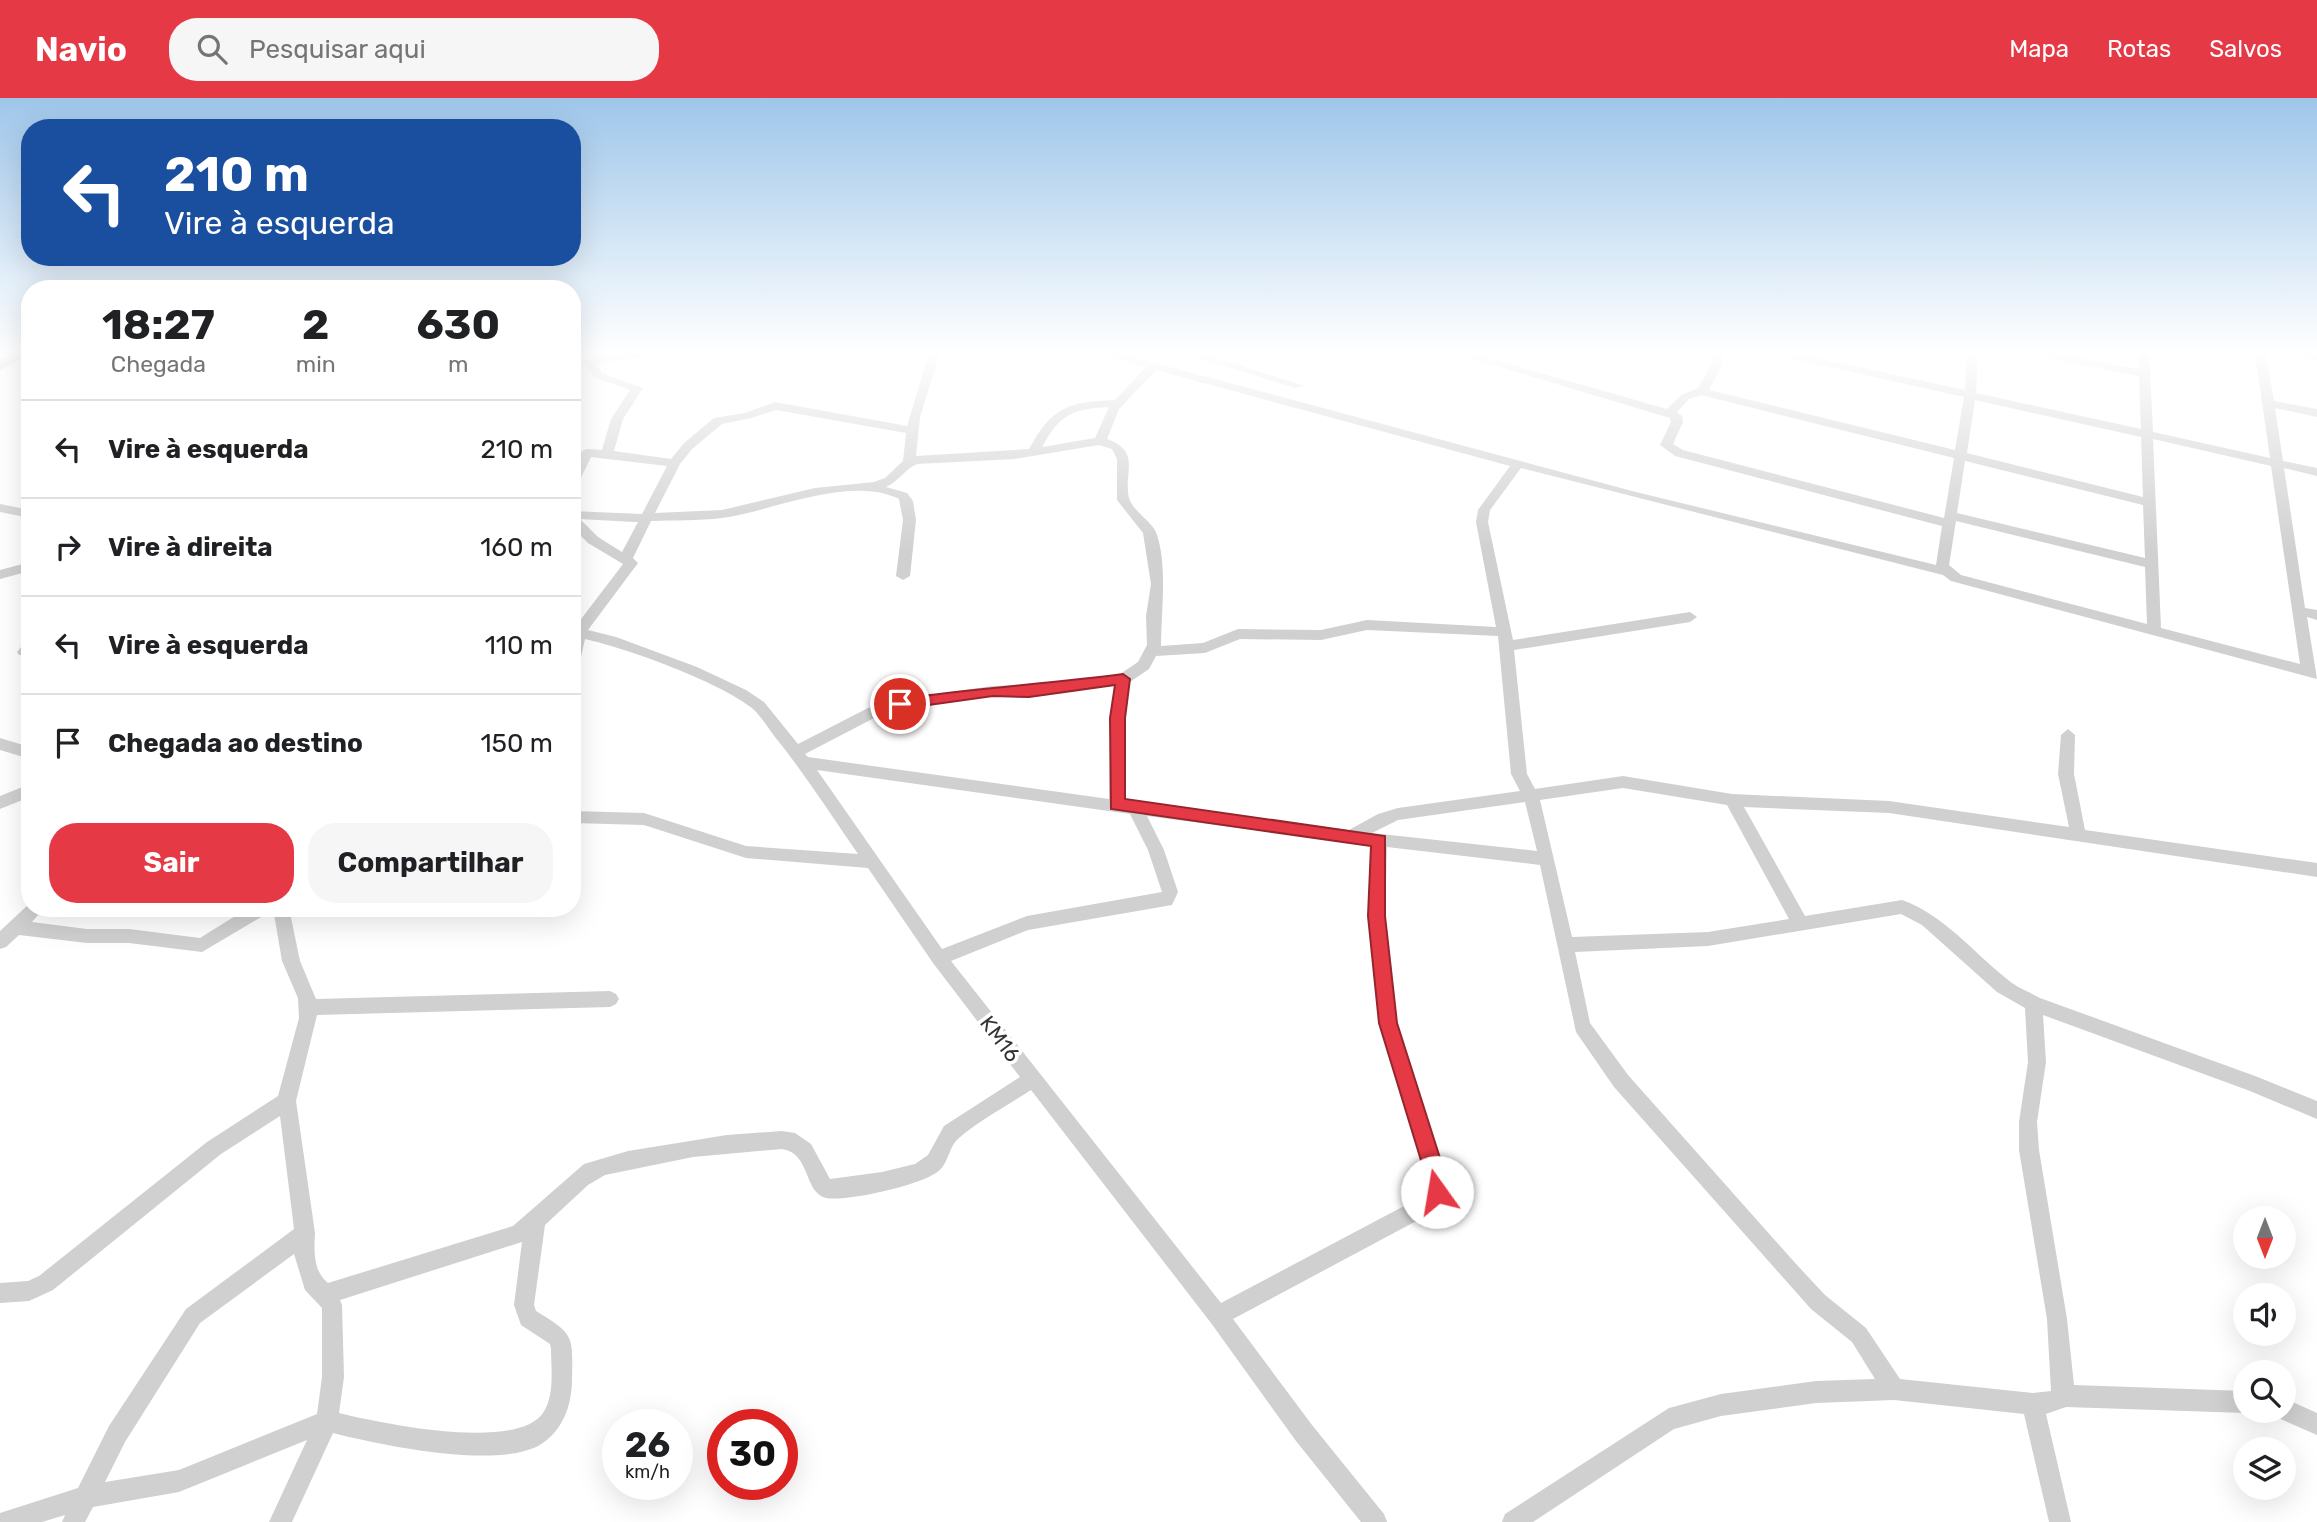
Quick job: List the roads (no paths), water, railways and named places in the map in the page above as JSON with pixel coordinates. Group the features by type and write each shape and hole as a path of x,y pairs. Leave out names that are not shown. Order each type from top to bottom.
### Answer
{"street":[{"path":"607,454 617,419"},
{"path":"626,558 674,463 688,446 718,421 727,419"},
{"path":"852,419 912,430"},
{"path":"909,462 915,419"},
{"path":"1034,451 1049,424 1055,419"},
{"path":"1101,441 1109,419"},
{"path":"1352,419 1947,572"},
{"path":"1675,419 1677,422 1666,445 1679,453 1948,519 2151,564"},
{"path":"1813,419 2148,502"},
{"path":"1965,419 1942,566 1947,572 1956,578 2313,673 2300,612 2269,419"},
{"path":"2075,419 2317,472"},
{"path":"2145,419 2154,631"},
{"path":"581,517 711,515 815,492 865,487 889,481 909,462 1034,451 1101,441 1112,444 1120,452 1123,500 1149,532 1157,583 1152,651 1144,665 1123,679 1029,692 993,691 900,704 864,716 799,757"},
{"path":"581,464 585,455 607,454 674,463"},
{"path":"1518,464 1482,515 1505,639 1519,774 1531,796 1547,859 1577,1013 1591,1042 1621,1081 1818,1302 1858,1335 1894,1389"},
{"path":"865,487 902,495 908,500 910,513 903,576"},
{"path":"0,508 21,512"},
{"path":"581,526 603,547 631,563 581,626"},
{"path":"0,575 21,569"},
{"path":"2300,612 2317,616"},
{"path":"1152,651 1205,648 1238,634 1321,635 1367,625 1505,639 1690,617"},
{"name":"KM16","path":"581,633 611,640 741,694 759,706 799,757 939,958 1031,1080 1376,1522"},
{"path":"1117,804 1117,718 1123,679"},
{"path":"2068,735 2066,774 2078,834"},
{"path":"0,744 21,750"},
{"path":"799,757 1380,841 1547,859"},
{"path":"1493,798 1519,774"},
{"path":"1353,836 1390,816 1493,798 1531,796 1586,785 1623,782 1732,800 1889,807 2317,870"},
{"path":"0,803 21,794"},
{"path":"1732,800 1801,924"},
{"path":"939,958 1027,923 1166,900 1170,892 1156,850 1135,807"},
{"path":"581,817 644,819 746,852 872,862"},
{"path":"1217,1316 1428,1204 1437,1192 1437,1180 1388,1023 1377,916 1380,841"},
{"path":"1565,945 1676,942 1896,907 1910,910 1964,949 2003,987 2034,1004 2255,1084 2317,1111"},
{"path":"0,942 26,917"},
{"path":"15,926 87,936 129,936 202,945 247,917"},
{"path":"280,1522 327,1421 334,1335 332,1306 325,1294 312,1283 304,1255 305,1233 288,1101 290,1081 305,1035 307,998 291,961 283,917"},
{"path":"307,1007 610,999"},
{"path":"2034,1004 2037,1062 2028,1122 2029,1150 2057,1319 2064,1396"},
{"path":"325,1294 518,1234 535,1223 591,1171 602,1165 734,1142 783,1139 794,1142 807,1154 823,1186 828,1189 917,1174 933,1164 943,1140 951,1132 1031,1080"},
{"path":"0,1293 29,1291 46,1283 214,1148 288,1101"},
{"path":"7,1522 84,1497 179,1481 327,1421 389,1436 508,1443 532,1437 550,1422 561,1400 562,1349 559,1337 528,1318 524,1305 535,1223"},
{"path":"73,1522 124,1423 193,1316 305,1233"},
{"path":"1513,1522 1669,1419 1762,1398 1816,1392 1894,1389 2033,1404 2053,1402 2064,1396 2233,1402"},
{"path":"2033,1404 2060,1522"},
{"path":"2296,1414 2317,1424"}]}
